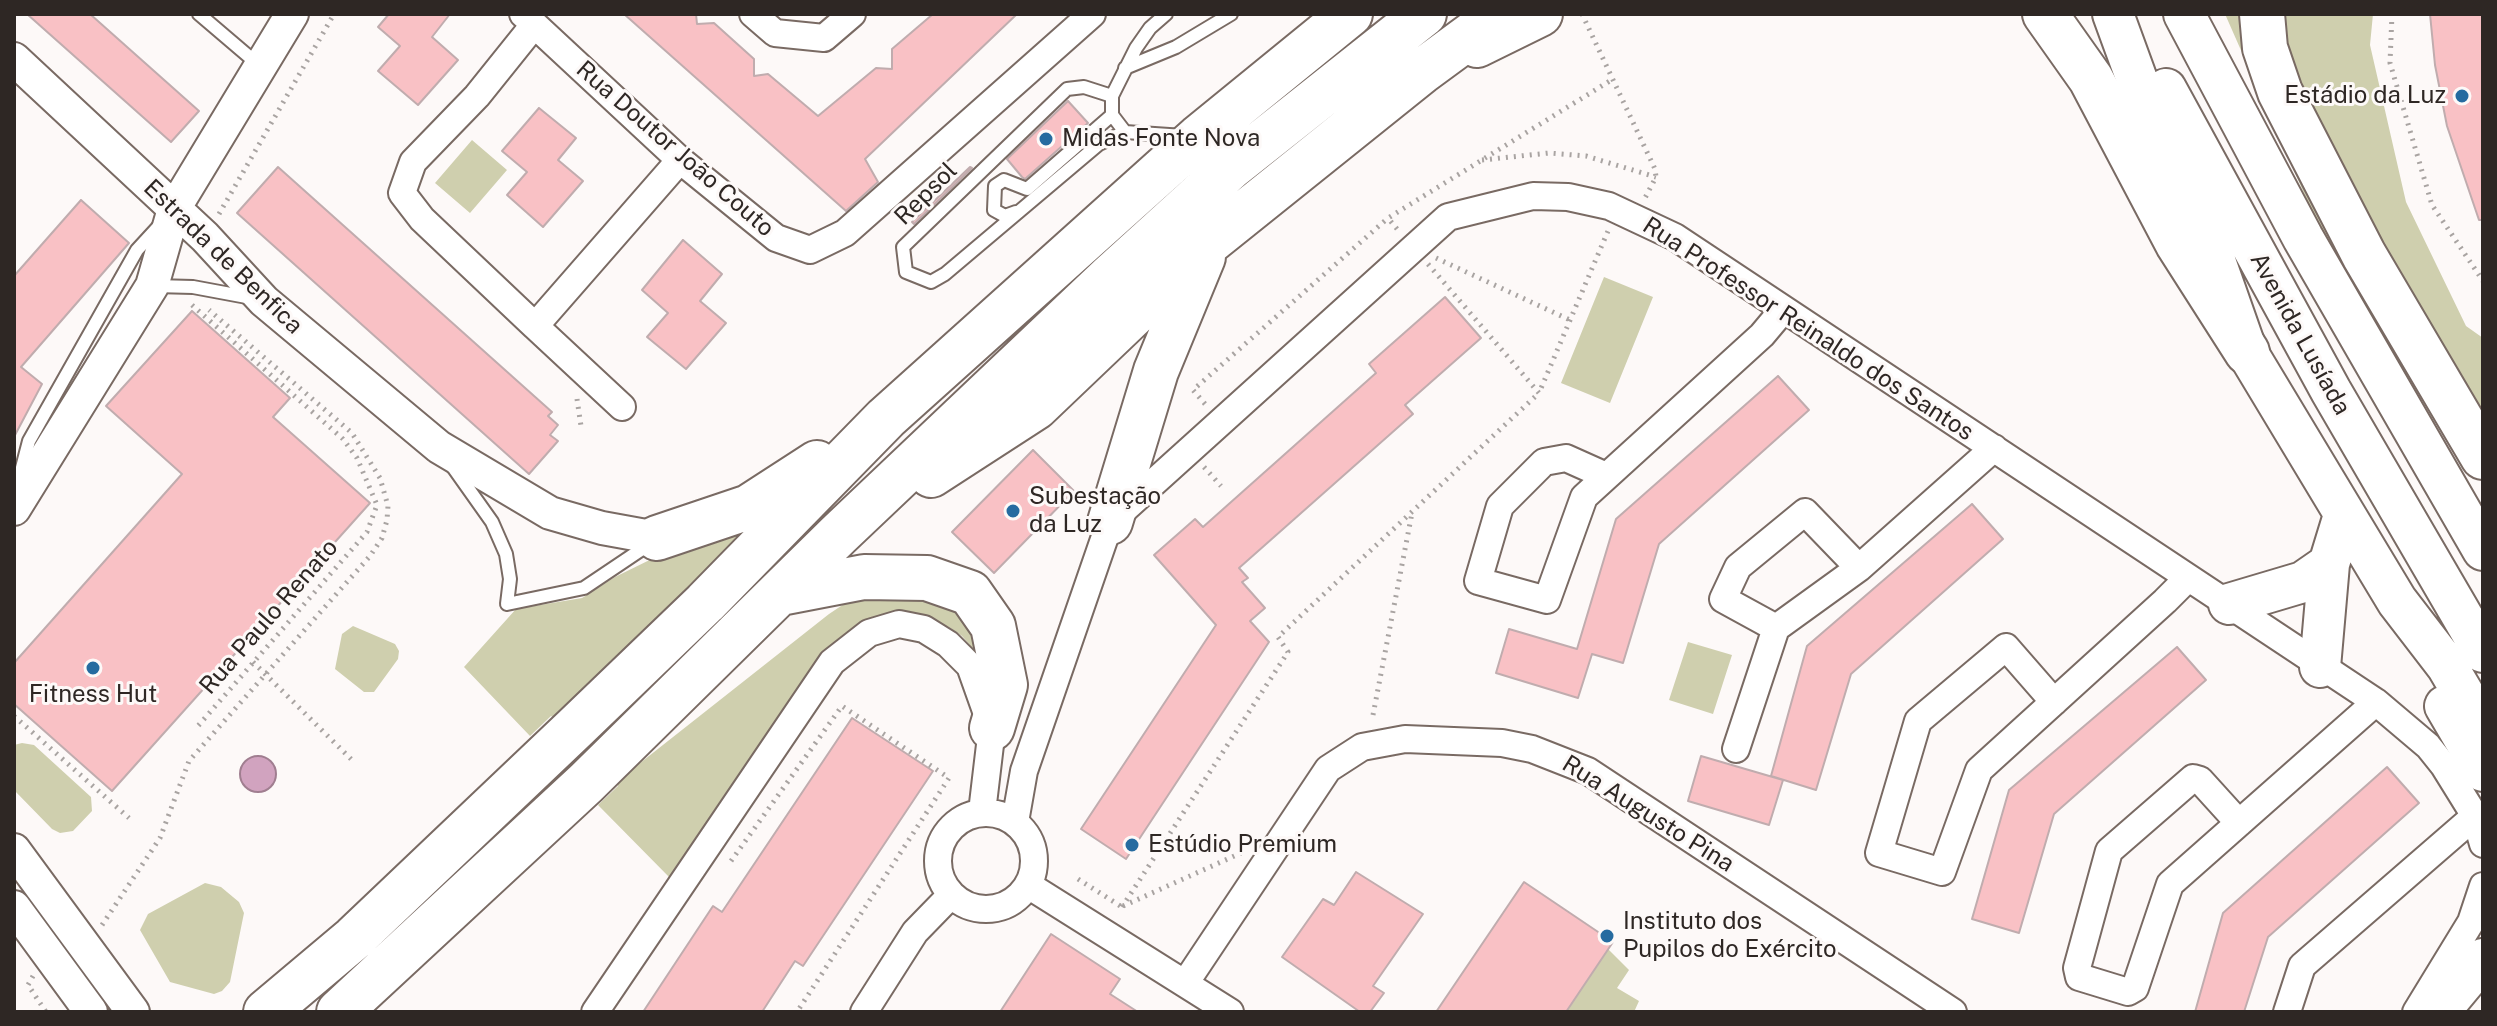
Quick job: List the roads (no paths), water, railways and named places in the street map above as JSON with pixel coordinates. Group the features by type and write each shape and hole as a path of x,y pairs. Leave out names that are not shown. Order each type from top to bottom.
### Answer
{"highway":[{"path":"266,1012 354,938 553,749 705,603 886,418 1199,137 1350,14"},
{"path":"339,1012 586,783 838,535 1231,167 1424,14"},
{"path":"838,535 1036,407 1209,242 1421,72 1500,14"},
{"path":"1421,72 1540,14"},
{"path":"2045,14 2091,79 2178,244 2247,352"},
{"path":"2262,14 2265,48 2280,92 2364,255 2478,442"},
{"path":"1110,522 1156,371 1209,242"},
{"path":"657,538 749,507 886,418"},
{"path":"781,593 864,577 927,578 970,593 993,626 1005,685 992,728"}],"main road":[{"path":"2113,14 2144,99 2205,232 2247,352 2397,601 2447,666 2483,727"},
{"name":"Avenida Lusíada","path":"2121,14 2167,91 2331,391 2483,652"},
{"name":"Avenida Lusíada","path":"2184,14 2382,379 2483,550"},
{"path":"2382,379 2483,505"},
{"path":"2320,667 2329,564 2344,515"},
{"path":"2229,604 2303,582 2329,564"},
{"path":"2397,601 2429,677 2483,771"},
{"path":"2439,1012 2483,959"}],"street":[{"path":"14,509 152,286 174,209 292,14"},
{"path":"753,14 775,33 824,38 852,14"},
{"name":"Rua Doutor João Couto","path":"528,20 680,160 776,238 810,250 845,233 1092,14"},
{"path":"528,20 477,96 413,162 402,193 422,219 622,407"},
{"name":"Estrada de Benfica","path":"14,59 174,209 264,301 439,447 550,513 602,528 657,538"},
{"path":"535,326 680,160"},
{"name":"Rua Professor Reinaldo dos Santos","path":"1015,822 1024,771 1110,522 1448,217 1533,196 1568,197 1617,210 1675,237 2376,702 2428,746 2460,788 2475,816 2483,844"},
{"path":"1604,475 1566,458 1544,462 1500,506 1478,581 1547,600 1584,497 1604,475 1762,335 1783,310"},
{"path":"1736,749 1776,628 1859,568 1994,448"},
{"path":"1776,628 1723,599 1738,567 1805,512 1859,568"},
{"path":"2054,702 2006,647 1918,721 1879,853 1942,872 1979,770 2054,702 2187,579"},
{"path":"599,1006 832,662 869,633 899,624 924,629 948,644 970,666 992,728 982,812"},
{"path":"2239,823 2200,780 2193,778 2109,851 2077,968 2079,977 2128,992 2135,988 2170,884 2376,702"},
{"name":"Rua Augusto Pina","path":"1186,982 1328,769 1362,747 1405,739 1517,746 1560,758 1588,771 1953,1012"},
{"path":"982,812 1000,814 1015,822 1027,835 1033,851 1034,869 1028,885 1013,901 992,909 970,907 951,895 939,876 937,854 945,833 961,818 982,812"},
{"path":"2287,1012 2302,966 2475,816"},
{"path":"14,850 133,1012"},
{"path":"1028,885 1230,1012"},
{"path":"2416,1012 2454,954 2471,922 2483,886"},
{"path":"864,1012 915,932 951,895"},
{"path":"14,907 91,1012"}],"lane":[{"path":"199,14 260,66"},
{"path":"1166,14 1150,28 1125,68 1112,96 1112,115 1125,132 1199,137"},
{"path":"1125,68 1176,47 1218,25 1231,14"},
{"name":"Repsol","path":"1112,96 1084,87 1067,89 903,247 906,272 931,282 1099,144 1125,132"},
{"name":"Repsol","path":"1020,211 1005,216 994,210 995,186 1004,180 1027,189 1112,115"},
{"path":"14,502 29,441 137,250 174,209"},
{"path":"152,286 193,287 264,301"},
{"name":"Estrada de Benfica","path":"439,447 492,522 506,554 510,579 507,604 584,588 657,538"}],"place":[{"name":"Estádio da Luz","path":"2462,96"},
{"name":"Midas Fonte Nova","path":"1046,139"},
{"name":"Subestação da Luz","path":"1013,511"},
{"name":"Fitness Hut","path":"93,668"},
{"name":"Estúdio Premium","path":"1132,845"},
{"name":"Instituto dos Pupilos do Exército","path":"1607,936"}]}
